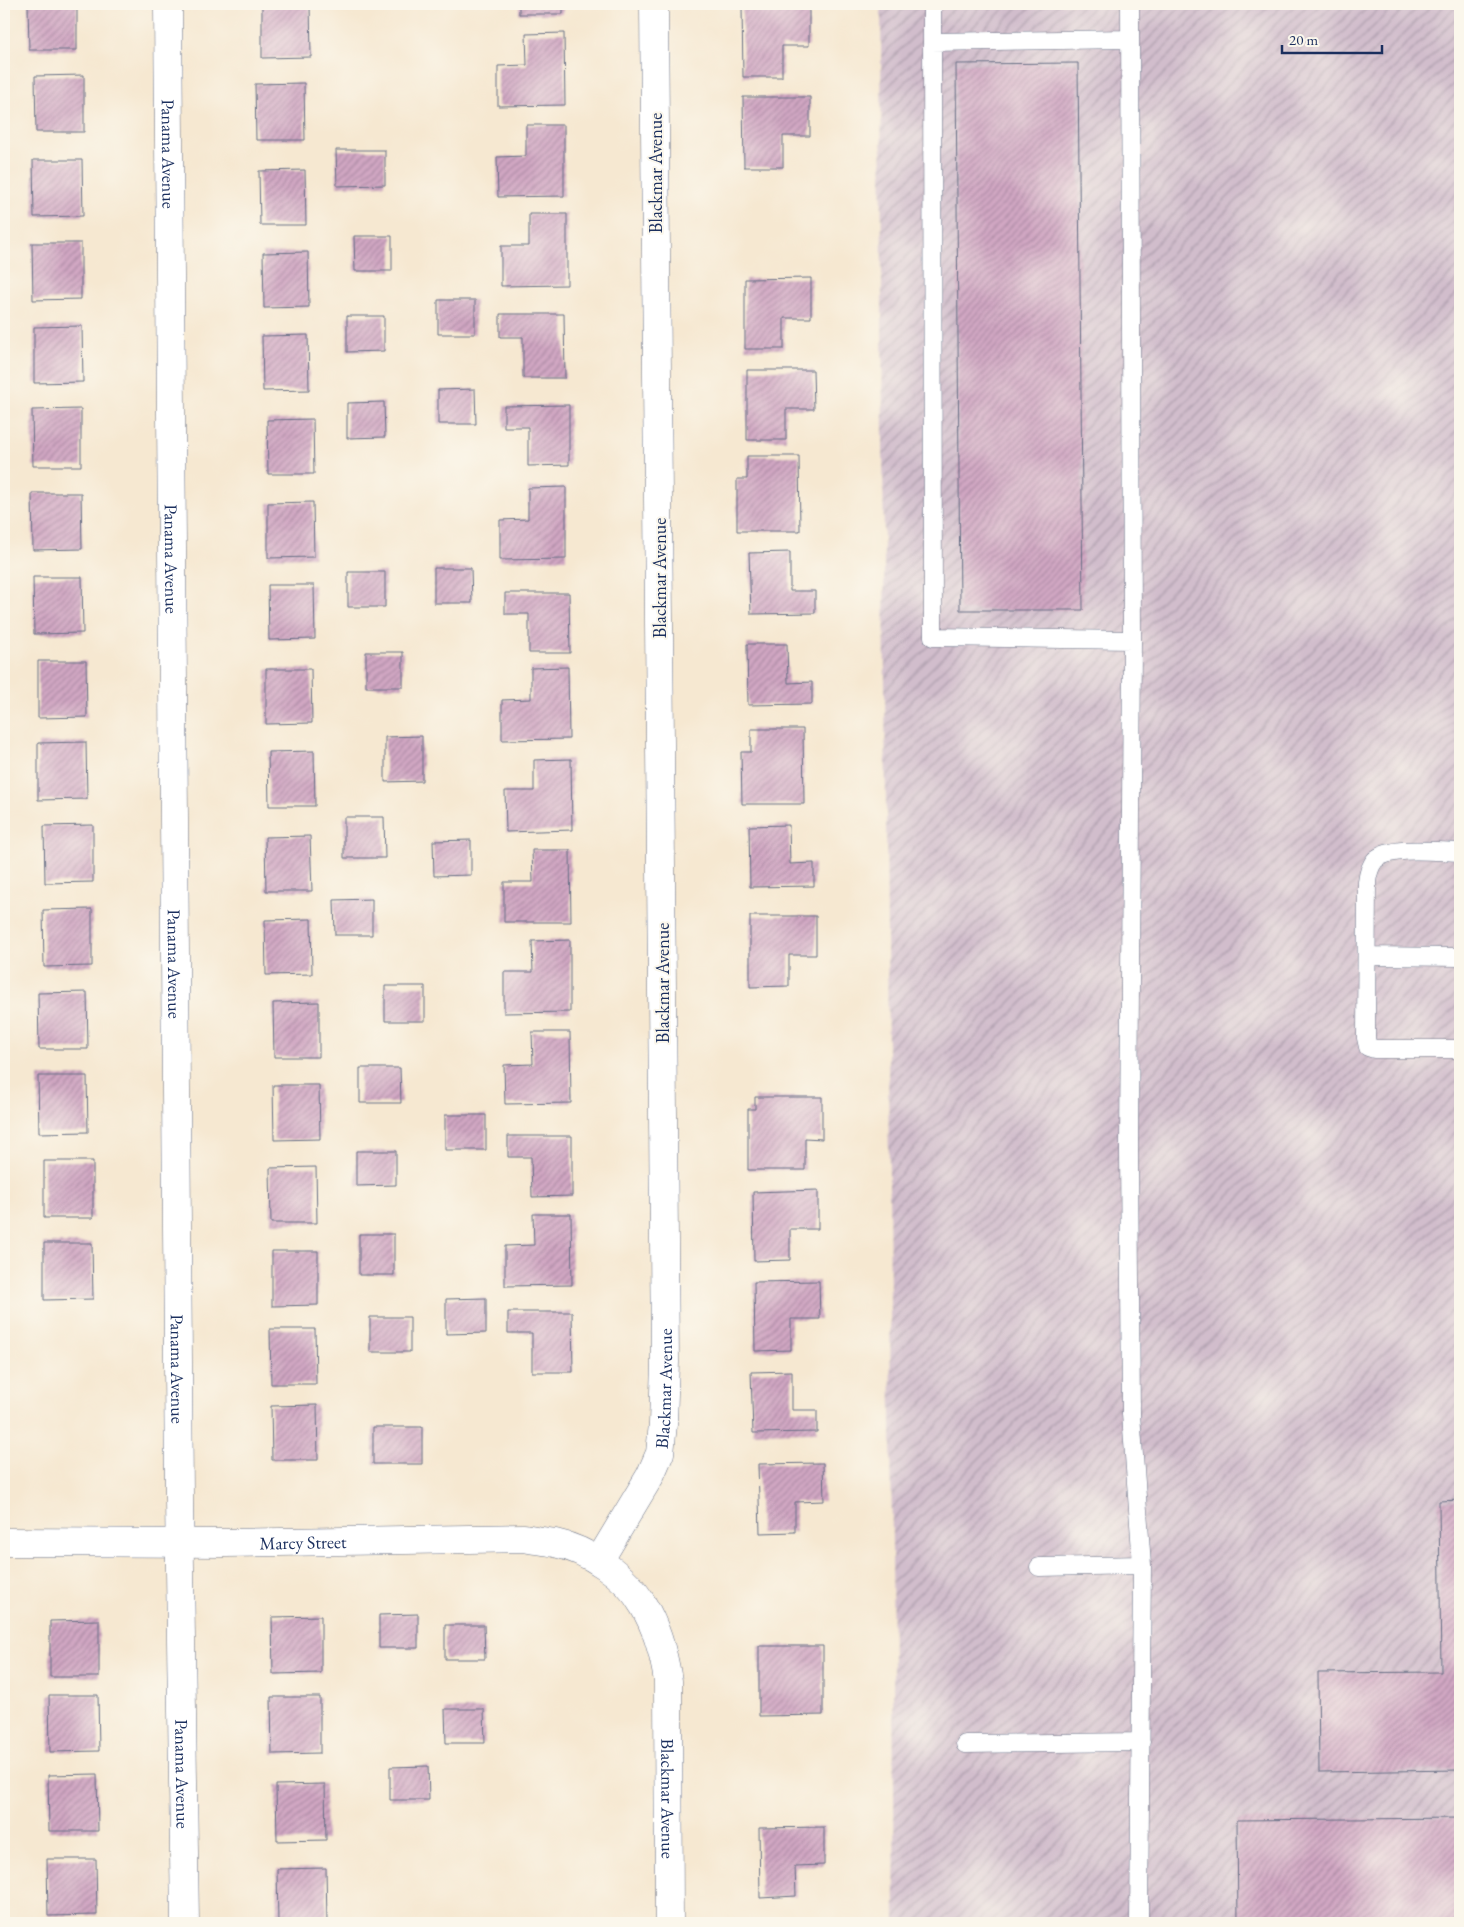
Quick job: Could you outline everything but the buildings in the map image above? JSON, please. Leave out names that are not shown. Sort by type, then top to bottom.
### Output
[{"type":"street","name":"Panama Avenue","points":[[168,4],[180,1542],[185,1923]]},
{"type":"street","name":"Blackmar Avenue","points":[[654,4],[664,1415],[660,1453],[650,1476],[599,1560],[625,1582],[643,1604],[664,1658],[668,1680],[670,1923]]},
{"type":"street","name":"Marcy Street","points":[[4,1542],[524,1538],[556,1543],[599,1560]]},
{"type":"lane","points":[[932,4],[933,637],[1132,640]]},
{"type":"lane","points":[[1130,4],[1132,640],[1129,1151],[1131,1404],[1142,1565],[1140,1923]]},
{"type":"lane","points":[[932,42],[1130,39]]},
{"type":"lane","points":[[1460,852],[1398,851],[1379,857],[1374,862],[1367,882],[1366,1038],[1368,1046],[1374,1049],[1460,1049]]},
{"type":"lane","points":[[1367,956],[1460,957]]},
{"type":"lane","points":[[1039,1567],[1142,1565]]},
{"type":"lane","points":[[965,1744],[1141,1742]]},
{"type":"shaded area","points":[[881,4],[1460,4],[1460,1923],[895,1923]]}]
